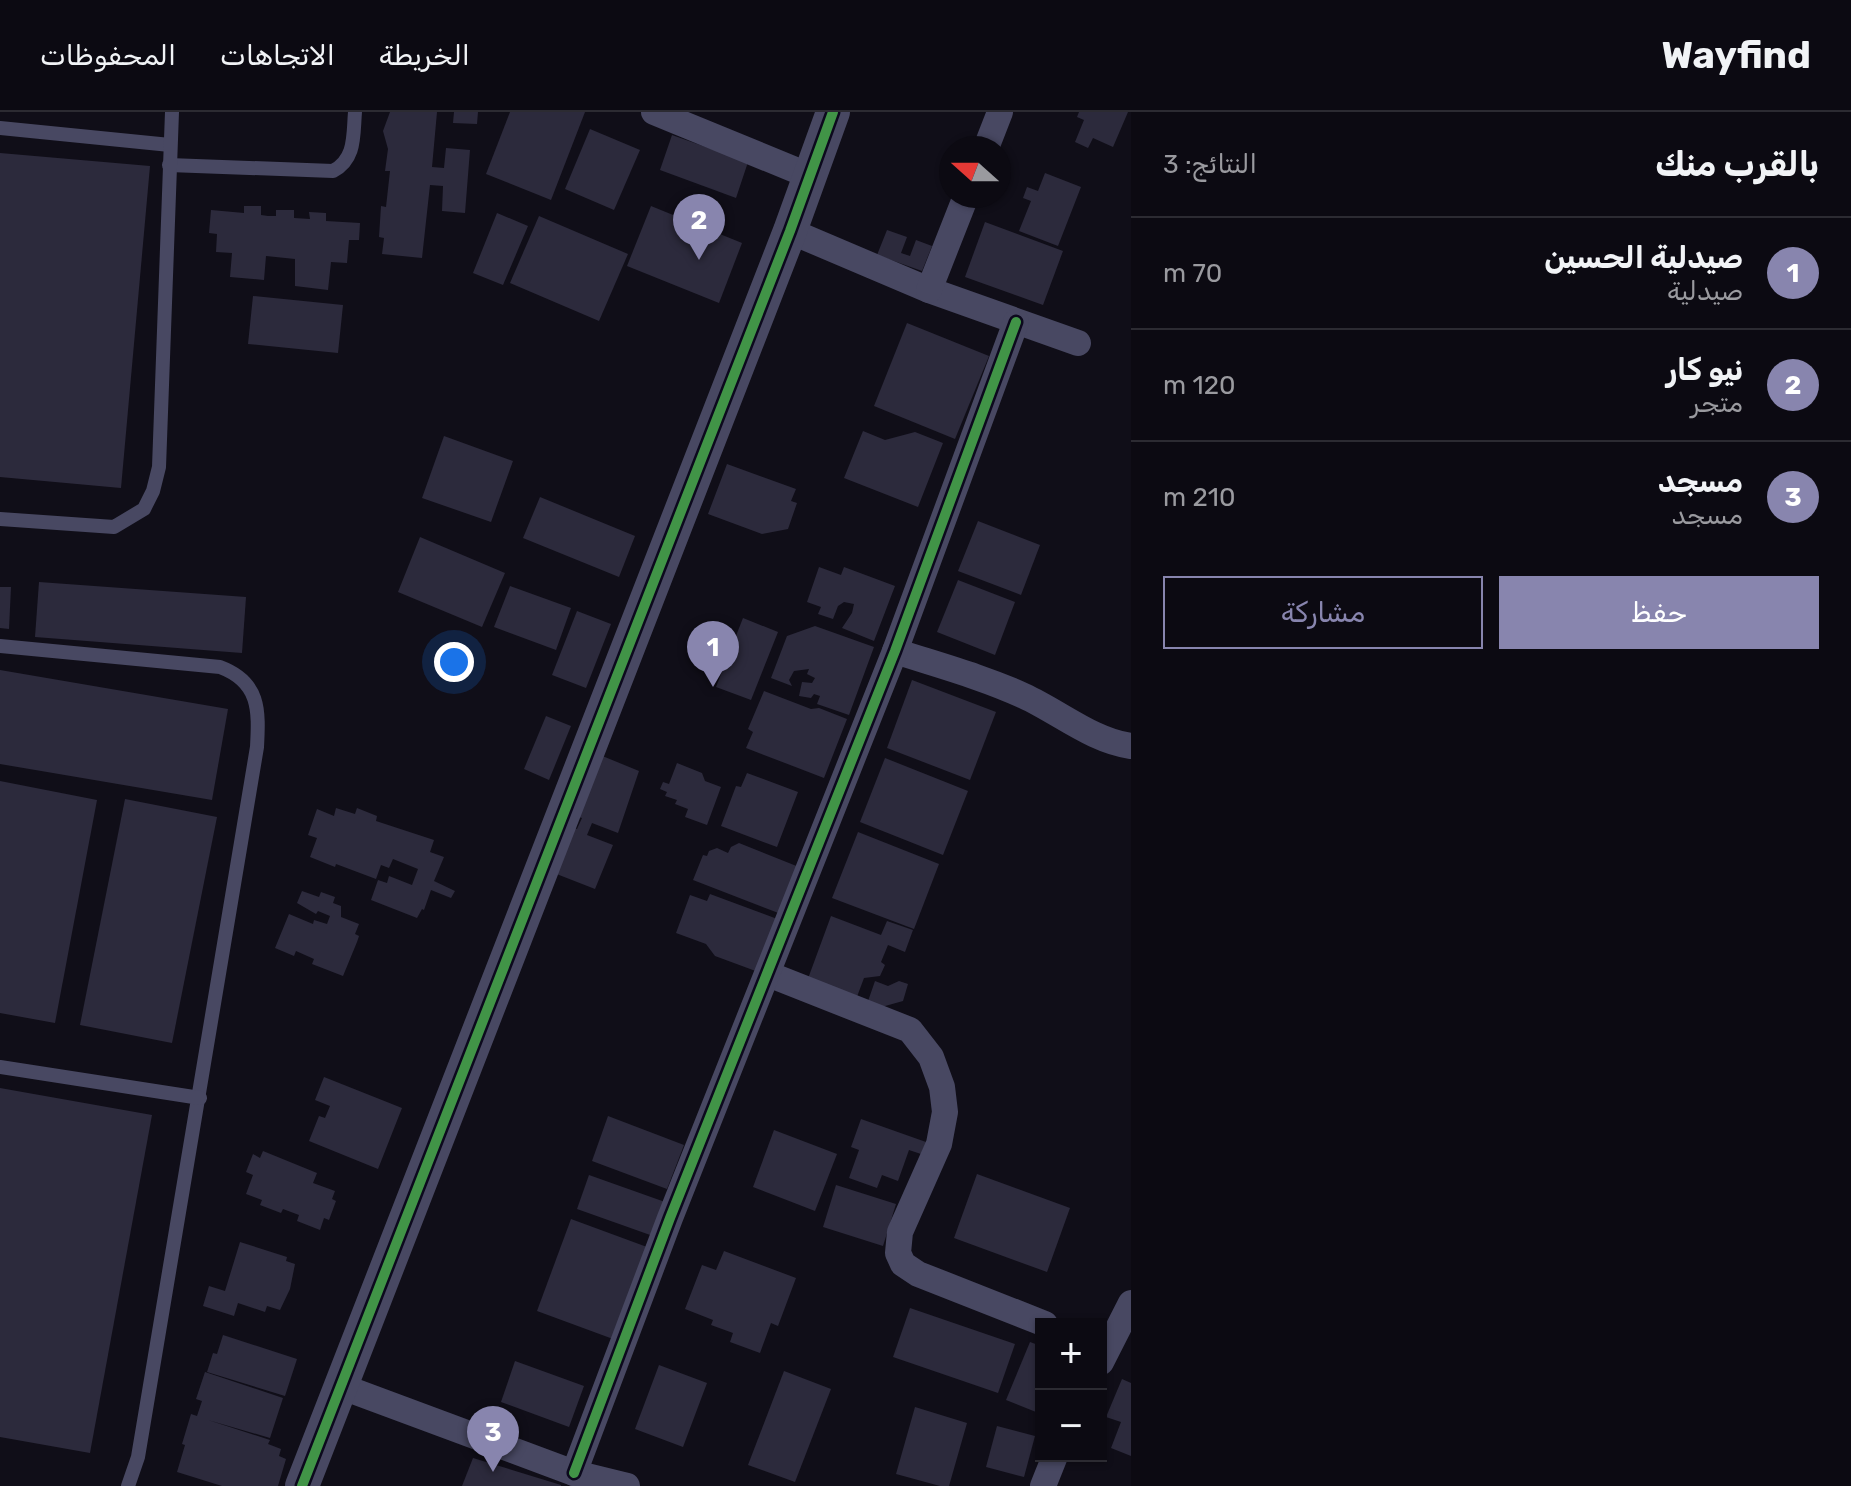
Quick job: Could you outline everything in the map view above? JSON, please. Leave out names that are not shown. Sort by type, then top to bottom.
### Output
[{"type":"street","points":[[654,112],[810,176]]},
{"type":"street","points":[[302,1486],[790,231],[833,112]]},
{"type":"street","points":[[991,136],[1000,112]]},
{"type":"street","points":[[929,290],[961,208]]},
{"type":"street","points":[[790,231],[929,290],[1078,343]]},
{"type":"street","points":[[574,1473],[670,1218],[895,651],[1016,322]]},
{"type":"street","points":[[895,651],[1024,696],[1102,738],[1131,746]]},
{"type":"street","points":[[768,974],[910,1030],[931,1057],[942,1087],[945,1112],[939,1144],[900,1232],[898,1253],[903,1264],[918,1274],[1035,1320]]},
{"type":"street","points":[[1107,1345],[1131,1303]]},
{"type":"street","points":[[340,1386],[574,1473],[627,1486]]},
{"type":"street","points":[[1043,1486],[1053,1462]]},
{"type":"lane","points":[[0,519],[114,527],[144,509],[153,491],[159,467],[172,112]]},
{"type":"lane","points":[[169,165],[333,171],[347,161],[351,153],[355,112]]},
{"type":"lane","points":[[0,128],[170,145]]},
{"type":"lane","points":[[0,646],[220,667],[242,679],[256,702],[259,718],[257,747],[200,1098],[138,1457],[128,1486]]},
{"type":"lane","points":[[0,1067],[200,1098]]},
{"type":"building","points":[[390,112],[437,112],[432,167],[444,168],[446,148],[470,150],[465,213],[442,211],[443,186],[430,185],[422,258],[382,254],[384,238],[379,237],[381,206],[386,207],[390,171],[385,171],[388,149],[383,131]]},
{"type":"building","points":[[454,112],[478,112],[477,124],[453,123]]},
{"type":"building","points":[[510,112],[585,112],[551,200],[486,174]]},
{"type":"building","points":[[1079,112],[1128,112],[1113,147],[1093,138],[1088,148],[1075,142],[1084,120],[1077,117]]},
{"type":"building","points":[[590,129],[640,150],[614,210],[565,189]]},
{"type":"building","points":[[672,135],[748,162],[736,198],[660,170]]},
{"type":"building","points":[[0,153],[150,166],[121,488],[0,477]]},
{"type":"building","points":[[1045,173],[1081,187],[1058,246],[1019,231],[1031,201],[1023,198],[1027,187],[1038,191]]},
{"type":"building","points":[[244,206],[261,206],[261,215],[276,216],[276,210],[294,210],[294,218],[310,219],[309,212],[326,213],[326,221],[360,223],[359,240],[349,240],[347,263],[331,262],[328,290],[295,286],[295,259],[266,256],[264,280],[230,277],[232,253],[216,252],[217,234],[209,233],[211,210],[244,213]]},
{"type":"building","points":[[651,206],[742,243],[719,303],[627,266]]},
{"type":"building","points":[[497,213],[528,226],[503,285],[473,273]]},
{"type":"building","points":[[539,216],[628,254],[599,321],[510,283]]},
{"type":"building","points":[[985,222],[1063,251],[1043,305],[965,277]]},
{"type":"building","points":[[887,230],[907,237],[901,253],[910,256],[916,240],[932,246],[922,271],[877,255]]},
{"type":"building","points":[[253,296],[343,305],[338,353],[248,344]]},
{"type":"building","points":[[907,323],[989,356],[955,439],[874,406]]},
{"type":"building","points":[[863,431],[885,440],[915,432],[943,443],[918,507],[844,478]]},
{"type":"building","points":[[444,436],[513,461],[491,522],[422,498]]},
{"type":"building","points":[[727,464],[796,489],[791,501],[797,503],[788,529],[762,534],[708,514]]},
{"type":"building","points":[[540,497],[635,536],[619,577],[523,538]]},
{"type":"building","points":[[978,521],[1040,545],[1021,595],[958,571]]},
{"type":"building","points":[[420,537],[505,573],[482,627],[398,592]]},
{"type":"building","points":[[819,567],[841,575],[844,567],[895,586],[874,641],[842,628],[854,604],[844,602],[838,606],[833,619],[818,614],[821,607],[807,602]]},
{"type":"building","points":[[958,580],[1015,602],[995,655],[937,632]]},
{"type":"building","points":[[39,582],[246,597],[242,653],[35,637]]},
{"type":"building","points":[[510,586],[571,608],[556,650],[494,627]]},
{"type":"building","points":[[0,587],[11,587],[9,629],[0,628]]},
{"type":"building","points":[[577,611],[611,624],[586,688],[552,675]]},
{"type":"building","points":[[743,618],[778,632],[751,700],[716,687]]},
{"type":"building","points":[[815,626],[874,647],[849,715],[817,704],[820,696],[799,696],[802,682],[812,683],[815,678],[807,674],[809,669],[794,671],[789,680],[792,686],[771,678],[787,636]]},
{"type":"building","points":[[0,670],[228,709],[212,800],[0,764]]},
{"type":"building","points":[[912,680],[996,712],[970,780],[887,748]]},
{"type":"building","points":[[764,691],[847,719],[824,778],[746,748],[753,732],[748,729]]},
{"type":"building","points":[[546,716],[571,726],[549,780],[524,769]]},
{"type":"building","points":[[600,755],[639,771],[618,833],[592,823],[587,835],[613,845],[595,889],[554,873],[572,827],[577,829],[582,818],[579,817]]},
{"type":"building","points":[[885,758],[968,791],[943,855],[860,822]]},
{"type":"building","points":[[677,763],[702,773],[705,781],[721,787],[707,825],[685,817],[688,809],[675,804],[677,800],[665,796],[667,792],[660,789],[663,782],[669,784]]},
{"type":"building","points":[[747,773],[798,792],[777,847],[721,826],[736,786],[741,787]]},
{"type":"building","points":[[0,781],[97,800],[55,1023],[0,1013]]},
{"type":"building","points":[[125,799],[217,817],[172,1043],[80,1025]]},
{"type":"building","points":[[336,808],[355,814],[357,808],[377,816],[376,821],[434,840],[430,852],[444,857],[434,881],[455,891],[451,898],[431,890],[424,910],[417,918],[371,900],[378,880],[387,883],[389,876],[412,885],[418,869],[393,859],[389,868],[381,865],[376,879],[310,857],[317,838],[308,835],[317,809],[334,816]]},
{"type":"building","points":[[858,832],[939,864],[914,929],[832,898]]},
{"type":"building","points":[[739,843],[799,867],[781,914],[693,880],[703,855],[707,856],[709,851],[717,848],[728,853],[731,847]]},
{"type":"building","points":[[302,891],[319,897],[321,892],[335,897],[333,903],[341,906],[341,917],[359,924],[355,934],[359,936],[343,976],[312,964],[314,959],[296,951],[294,956],[275,948],[289,914],[313,924],[314,920],[327,924],[330,916],[318,911],[316,914],[297,903]]},
{"type":"building","points":[[710,894],[780,920],[761,973],[715,956],[706,944],[676,933],[690,895],[707,901]]},
{"type":"building","points":[[831,916],[881,935],[887,921],[913,930],[905,952],[888,945],[881,962],[885,965],[880,976],[864,978],[855,1002],[806,984]]},
{"type":"building","points":[[875,981],[888,986],[899,981],[908,984],[903,1001],[878,1008],[867,1004]]},
{"type":"building","points":[[324,1077],[402,1108],[378,1169],[309,1141],[319,1116],[325,1118],[330,1106],[315,1100]]},
{"type":"building","points":[[0,1088],[152,1115],[90,1453],[0,1437]]},
{"type":"building","points":[[608,1116],[684,1145],[667,1189],[592,1161]]},
{"type":"building","points":[[861,1119],[926,1142],[921,1154],[909,1150],[898,1181],[882,1175],[877,1188],[849,1178],[859,1150],[851,1147]]},
{"type":"building","points":[[774,1130],[837,1154],[815,1211],[753,1187]]},
{"type":"building","points":[[263,1151],[317,1173],[313,1183],[335,1191],[332,1199],[336,1201],[329,1220],[324,1218],[320,1230],[297,1221],[299,1215],[283,1209],[281,1213],[260,1205],[262,1200],[246,1194],[253,1175],[246,1172],[253,1154],[260,1158]]},
{"type":"building","points":[[977,1174],[1070,1208],[1047,1272],[954,1238]]},
{"type":"building","points":[[589,1175],[665,1202],[653,1236],[577,1209]]},
{"type":"building","points":[[836,1185],[896,1204],[883,1246],[823,1227]]},
{"type":"building","points":[[571,1219],[647,1247],[613,1339],[537,1311]]},
{"type":"building","points":[[240,1242],[287,1257],[286,1261],[295,1264],[290,1289],[280,1310],[267,1306],[265,1312],[238,1303],[234,1316],[203,1306],[209,1286],[225,1291]]},
{"type":"building","points":[[724,1251],[796,1278],[778,1326],[771,1323],[760,1353],[730,1342],[733,1333],[711,1325],[713,1320],[685,1309],[702,1265],[716,1270]]},
{"type":"building","points":[[910,1308],[1015,1344],[998,1393],[893,1357]]},
{"type":"building","points":[[223,1335],[297,1359],[285,1396],[207,1372]]},
{"type":"building","points":[[1030,1342],[1035,1344],[1035,1412],[1006,1400]]},
{"type":"building","points":[[515,1361],[584,1386],[569,1427],[501,1402]]},
{"type":"building","points":[[659,1365],[707,1383],[683,1447],[635,1429]]},
{"type":"building","points":[[784,1371],[831,1389],[795,1482],[748,1465]]},
{"type":"building","points":[[205,1372],[283,1398],[270,1438],[208,1420],[270,1440],[268,1444],[281,1449],[279,1456],[286,1459],[278,1486],[222,1486],[177,1472],[191,1414],[197,1416],[202,1401],[196,1399]]},
{"type":"building","points":[[1122,1379],[1131,1383],[1131,1456],[1111,1448],[1121,1422],[1107,1415]]},
{"type":"building","points":[[915,1407],[967,1423],[949,1486],[896,1474]]},
{"type":"building","points":[[997,1426],[1035,1436],[1024,1477],[986,1467]]},
{"type":"building","points":[[473,1458],[561,1485],[561,1486],[462,1486]]},
{"type":"cycle path","points":[[302,1486],[790,231],[833,112]]},
{"type":"cycle path","points":[[574,1473],[670,1218],[895,651],[1016,322]]},
{"type":"place","name":"نيو كار","points":[[699,260]]},
{"type":"place","name":"صيدلية الحسين","points":[[713,687]]},
{"type":"place","name":"مسجد","points":[[493,1472]]}]
